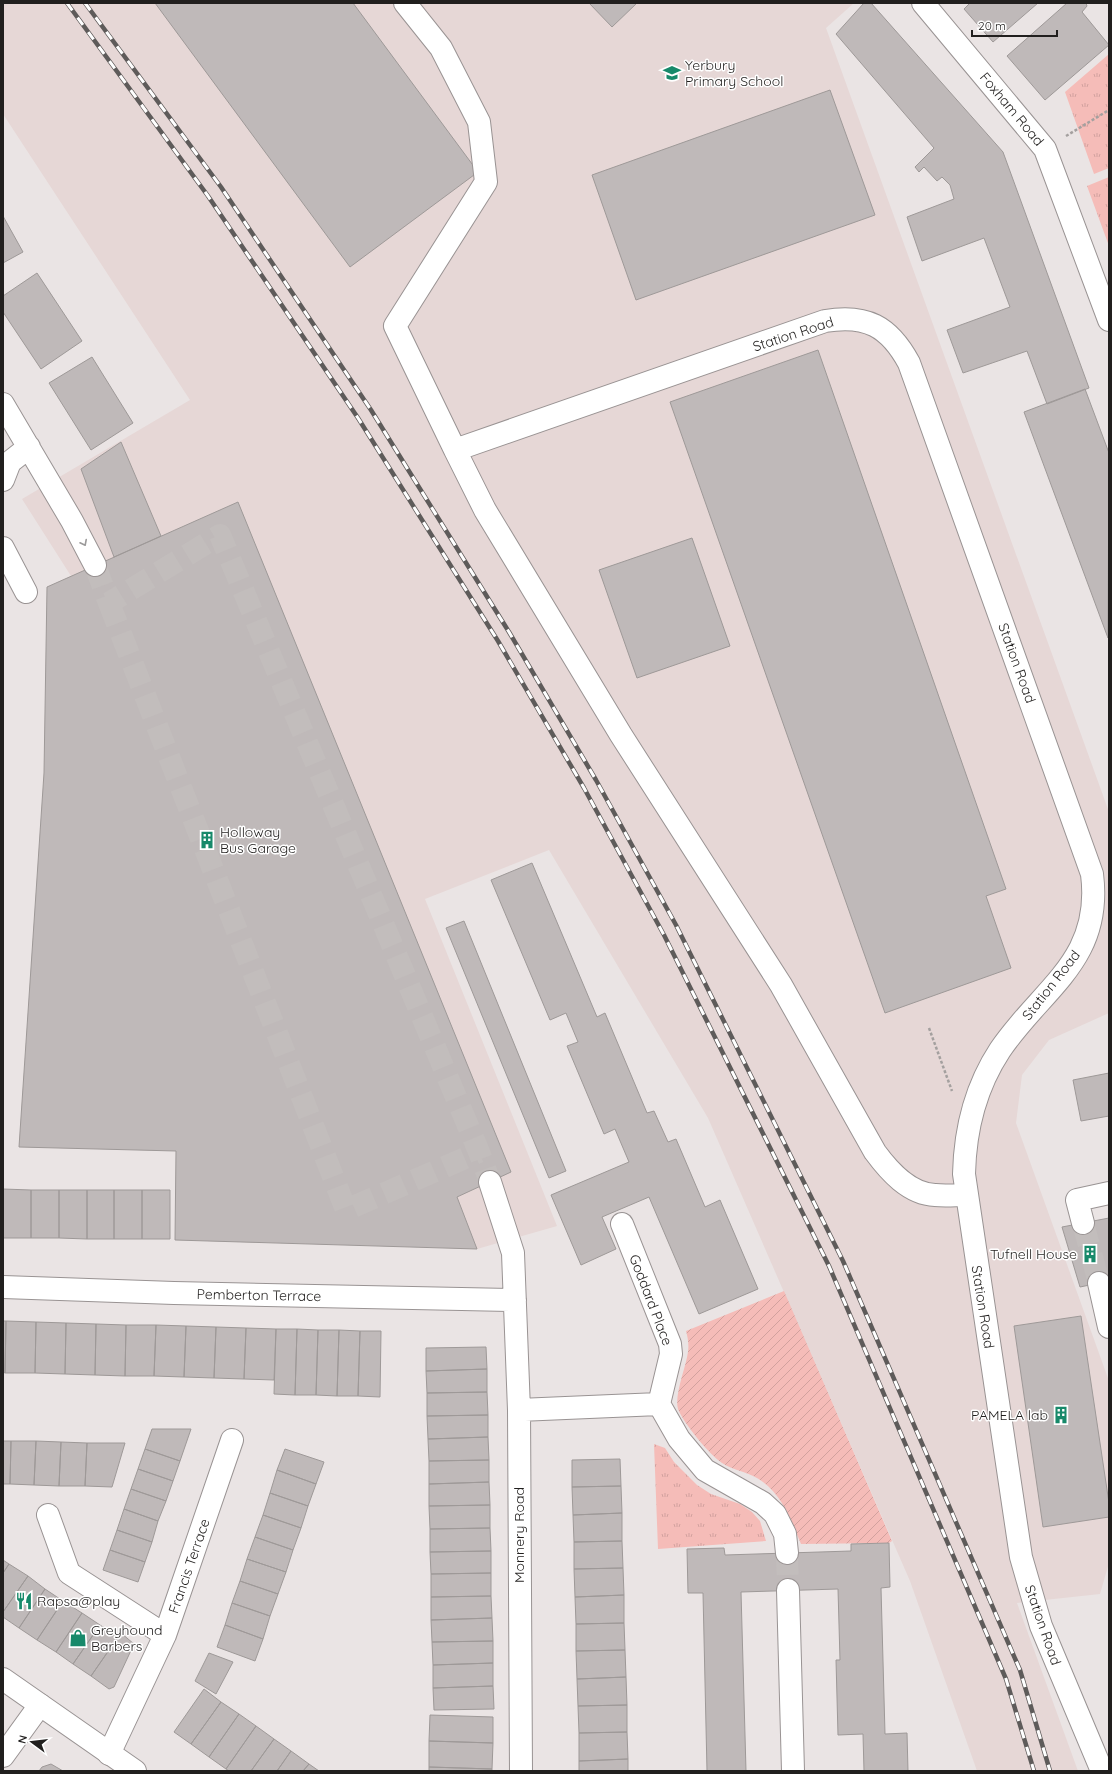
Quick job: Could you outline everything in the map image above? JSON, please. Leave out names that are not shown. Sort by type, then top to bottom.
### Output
[{"type":"street","points":[[405,3],[441,48],[479,122],[486,182],[395,326],[485,510],[621,735],[781,985],[875,1152],[885,1166],[909,1187],[933,1195],[966,1195]]},
{"type":"street","name":"Foxham Road","points":[[924,3],[1046,149],[1109,320]]},
{"type":"street","name":"Station Road","points":[[455,450],[825,321],[847,318],[870,323],[893,339],[902,350],[909,363],[1088,858],[1094,891],[1093,911],[1088,932],[1078,953],[1067,970],[1014,1032],[1000,1051],[979,1092],[966,1133],[964,1174],[1022,1557],[1041,1626],[1100,1771]]},
{"type":"street","points":[[3,404],[72,521],[95,565]]},
{"type":"street","points":[[3,480],[10,462],[28,447]]},
{"type":"street","points":[[3,548],[26,592]]},
{"type":"street","name":"Monnery Road","points":[[490,1182],[513,1253],[519,1410],[521,1771]]},
{"type":"street","points":[[1083,1223],[1077,1200],[1109,1193]]},
{"type":"street","name":"Goddard Place","points":[[622,1224],[670,1344],[671,1354],[659,1404]]},
{"type":"street","points":[[1099,1283],[1109,1327]]},
{"type":"street","name":"Pemberton Terrace","points":[[3,1287],[174,1293],[515,1300]]},
{"type":"street","points":[[519,1410],[659,1404],[679,1439],[705,1470],[763,1503],[775,1514],[785,1534],[787,1553]]},
{"type":"street","name":"Francis Terrace","points":[[109,1754],[165,1635],[232,1440]]},
{"type":"street","points":[[48,1516],[69,1573],[165,1635]]},
{"type":"street","points":[[788,1590],[793,1771]]},
{"type":"street","points":[[3,1679],[135,1771]]},
{"type":"street","points":[[3,1756],[40,1704]]},
{"type":"path","points":[[1046,149],[1109,110]]},
{"type":"path","points":[[929,1028],[953,1095]]},
{"type":"shaded area","points":[[3,3],[854,3],[826,28],[1109,812],[1109,1013],[1049,1040],[1022,1075],[1016,1123],[1109,1381],[1109,1563],[1100,1594],[1017,1603],[1078,1771],[977,1771],[910,1581],[708,1118],[549,850],[425,899],[557,1226],[477,1249],[175,1240],[176,1151],[19,1147],[44,773],[47,587],[71,576],[22,499],[190,400],[3,114]]},
{"type":"green space","points":[[1109,54],[1109,168],[1094,174],[1065,92]]},
{"type":"green space","points":[[1109,177],[1109,246],[1087,186]]},
{"type":"green space","points":[[784,1291],[892,1541],[889,1543],[801,1544],[786,1510],[770,1488],[758,1479],[727,1466],[717,1459],[691,1430],[678,1409],[677,1403],[679,1389],[688,1349],[686,1331]]},
{"type":"green space","points":[[654,1444],[665,1448],[674,1462],[697,1485],[711,1494],[740,1504],[752,1512],[760,1521],[766,1541],[658,1549]]},
{"type":"building","points":[[155,3],[353,3],[478,172],[350,267]]},
{"type":"building","points":[[589,3],[637,3],[612,27]]},
{"type":"building","points":[[864,3],[871,3],[1003,152],[1089,388],[1047,404],[1027,351],[963,373],[947,330],[1010,307],[984,238],[922,261],[907,217],[954,199],[950,185],[942,177],[937,181],[924,167],[919,172],[915,167],[934,148],[836,34]]},
{"type":"building","points":[[970,3],[1038,3],[993,42],[964,9]]},
{"type":"building","points":[[1067,3],[1086,3],[1087,6],[1082,12],[1109,45],[1045,100],[1007,56]]},
{"type":"building","points":[[830,90],[875,215],[636,300],[592,175]]},
{"type":"building","points":[[3,216],[23,252],[3,263]]},
{"type":"building","points":[[37,273],[82,341],[41,369],[3,312],[3,296]]},
{"type":"building","points":[[818,350],[1006,889],[986,896],[1011,968],[885,1013],[670,402]]},
{"type":"building","points":[[92,357],[133,423],[91,450],[49,383]]},
{"type":"building","points":[[1085,389],[1109,453],[1108,638],[1024,412]]},
{"type":"building","points":[[121,442],[161,536],[114,557],[81,469]]},
{"type":"building","name":"Holloway Bus Garage","points":[[238,502],[511,1172],[457,1197],[477,1249],[175,1240],[176,1151],[19,1147],[44,773],[47,587]]},
{"type":"building","points":[[692,538],[730,646],[637,678],[599,570]]},
{"type":"building","points":[[532,863],[597,1017],[605,1013],[647,1113],[654,1111],[668,1142],[676,1139],[705,1207],[720,1200],[758,1289],[699,1314],[649,1197],[602,1217],[616,1249],[581,1265],[551,1195],[629,1162],[615,1129],[604,1134],[567,1046],[578,1042],[566,1013],[550,1020],[491,880]]},
{"type":"building","points":[[464,921],[566,1171],[549,1178],[446,928]]},
{"type":"building","points":[[1109,1073],[1109,1116],[1081,1121],[1073,1080]]},
{"type":"building","points":[[3,1189],[31,1190],[31,1238],[3,1238]]},
{"type":"building","points":[[31,1190],[59,1190],[59,1238],[31,1238]]},
{"type":"building","points":[[59,1190],[87,1190],[87,1239],[59,1238]]},
{"type":"building","points":[[87,1190],[114,1190],[114,1239],[87,1239]]},
{"type":"building","points":[[114,1190],[142,1190],[142,1239],[114,1239]]},
{"type":"building","points":[[142,1190],[170,1190],[170,1239],[142,1239]]},
{"type":"building","name":"Tufnell House","points":[[1109,1218],[1109,1281],[1080,1287],[1062,1227]]},
{"type":"building","name":"PAMELA lab","points":[[1081,1316],[1109,1503],[1109,1517],[1043,1527],[1014,1326]]},
{"type":"building","points":[[3,1321],[6,1321],[5,1373],[3,1372]]},
{"type":"building","points":[[6,1321],[36,1322],[35,1373],[5,1373]]},
{"type":"building","points":[[36,1322],[66,1323],[65,1374],[35,1373]]},
{"type":"building","points":[[66,1323],[96,1324],[95,1375],[65,1374]]},
{"type":"building","points":[[96,1324],[126,1325],[125,1376],[95,1375]]},
{"type":"building","points":[[126,1325],[156,1325],[154,1376],[125,1376]]},
{"type":"building","points":[[156,1325],[186,1326],[184,1377],[154,1376]]},
{"type":"building","points":[[186,1326],[216,1327],[214,1378],[184,1377]]},
{"type":"building","points":[[216,1327],[246,1328],[244,1379],[214,1378]]},
{"type":"building","points":[[246,1328],[276,1329],[274,1380],[244,1379]]},
{"type":"building","points":[[276,1329],[297,1329],[295,1395],[274,1394]]},
{"type":"building","points":[[297,1329],[318,1330],[316,1395],[295,1395]]},
{"type":"building","points":[[318,1330],[339,1330],[337,1396],[316,1395]]},
{"type":"building","points":[[339,1330],[360,1331],[358,1396],[337,1396]]},
{"type":"building","points":[[360,1331],[381,1331],[380,1397],[358,1396]]},
{"type":"building","points":[[486,1347],[487,1369],[426,1371],[426,1348]]},
{"type":"building","points":[[487,1369],[487,1392],[427,1393],[426,1371]]},
{"type":"building","points":[[487,1392],[488,1415],[427,1416],[427,1393]]},
{"type":"building","points":[[488,1415],[488,1437],[428,1439],[427,1416]]},
{"type":"building","points":[[152,1429],[191,1429],[180,1461],[145,1449]]},
{"type":"building","points":[[488,1437],[489,1460],[429,1461],[428,1439]]},
{"type":"building","points":[[3,1441],[11,1441],[10,1484],[3,1484]]},
{"type":"building","points":[[11,1441],[36,1441],[34,1485],[10,1484]]},
{"type":"building","points":[[36,1441],[61,1442],[59,1486],[34,1485]]},
{"type":"building","points":[[61,1442],[87,1443],[85,1486],[59,1486]]},
{"type":"building","points":[[87,1443],[125,1443],[112,1487],[85,1486]]},
{"type":"building","points":[[145,1449],[180,1461],[173,1481],[138,1469]]},
{"type":"building","points":[[285,1449],[324,1462],[316,1484],[277,1470]]},
{"type":"building","points":[[620,1459],[621,1486],[572,1487],[572,1460]]},
{"type":"building","points":[[489,1460],[489,1482],[429,1484],[429,1461]]},
{"type":"building","points":[[138,1469],[173,1481],[166,1501],[131,1489]]},
{"type":"building","points":[[277,1470],[316,1484],[308,1506],[270,1493]]},
{"type":"building","points":[[489,1482],[490,1505],[429,1506],[429,1484]]},
{"type":"building","points":[[621,1486],[622,1513],[573,1515],[572,1487]]},
{"type":"building","points":[[131,1489],[166,1501],[158,1521],[124,1509]]},
{"type":"building","points":[[270,1493],[308,1506],[301,1528],[263,1515]]},
{"type":"building","points":[[490,1505],[490,1528],[430,1529],[429,1506]]},
{"type":"building","points":[[124,1509],[158,1521],[152,1542],[117,1530]]},
{"type":"building","points":[[622,1513],[622,1541],[574,1542],[573,1515]]},
{"type":"building","points":[[263,1515],[301,1528],[293,1550],[255,1537]]},
{"type":"building","points":[[490,1528],[491,1551],[430,1552],[430,1529]]},
{"type":"building","points":[[117,1530],[152,1542],[145,1562],[110,1550]]},
{"type":"building","points":[[255,1537],[293,1550],[286,1572],[247,1559]]},
{"type":"building","points":[[622,1541],[623,1568],[574,1569],[574,1542]]},
{"type":"building","points":[[889,1543],[890,1587],[881,1588],[885,1734],[907,1733],[908,1771],[864,1771],[863,1734],[838,1735],[836,1660],[840,1660],[838,1589],[741,1592],[746,1771],[707,1771],[703,1593],[688,1593],[687,1549],[724,1548],[725,1555],[851,1551],[851,1544]]},
{"type":"building","points":[[110,1550],[145,1562],[138,1582],[103,1570]]},
{"type":"building","points":[[491,1551],[491,1573],[431,1574],[430,1552]]},
{"type":"building","points":[[247,1559],[286,1572],[278,1594],[240,1581]]},
{"type":"building","points":[[3,1560],[9,1564],[3,1573]]},
{"type":"building","points":[[9,1564],[28,1576],[3,1612],[3,1573]]},
{"type":"building","points":[[623,1568],[624,1595],[575,1597],[574,1569]]},
{"type":"building","points":[[491,1573],[491,1596],[431,1597],[431,1574]]},
{"type":"building","name":"Rapsa@play","points":[[28,1576],[45,1589],[19,1628],[3,1617],[3,1612]]},
{"type":"building","points":[[240,1581],[278,1594],[270,1616],[232,1603]]},
{"type":"building","points":[[45,1589],[63,1601],[37,1640],[19,1628]]},
{"type":"building","points":[[624,1595],[624,1623],[576,1624],[575,1597]]},
{"type":"building","points":[[491,1596],[492,1618],[431,1620],[431,1597]]},
{"type":"building","points":[[63,1601],[82,1613],[56,1652],[37,1640]]},
{"type":"building","points":[[232,1603],[270,1616],[263,1639],[225,1625]]},
{"type":"building","points":[[82,1613],[100,1625],[73,1664],[56,1652]]},
{"type":"building","points":[[492,1618],[493,1641],[432,1642],[431,1620]]},
{"type":"building","points":[[624,1623],[625,1650],[576,1651],[576,1624]]},
{"type":"building","points":[[100,1625],[118,1637],[91,1676],[73,1664]]},
{"type":"building","points":[[225,1625],[263,1639],[255,1661],[217,1647]]},
{"type":"building","points":[[121,1633],[134,1644],[114,1687],[109,1689],[91,1676]]},
{"type":"building","points":[[493,1641],[493,1663],[433,1665],[432,1642]]},
{"type":"building","points":[[625,1650],[626,1677],[577,1679],[576,1651]]},
{"type":"building","points":[[209,1653],[233,1662],[216,1694],[195,1681]]},
{"type":"building","points":[[493,1663],[493,1686],[433,1688],[433,1665]]},
{"type":"building","points":[[626,1677],[627,1705],[578,1706],[577,1679]]},
{"type":"building","points":[[493,1686],[494,1709],[434,1710],[433,1688]]},
{"type":"building","points":[[204,1689],[221,1702],[191,1744],[174,1732]]},
{"type":"building","points":[[221,1702],[239,1714],[209,1757],[191,1744]]},
{"type":"building","points":[[627,1705],[627,1732],[579,1733],[578,1706]]},
{"type":"building","points":[[239,1714],[256,1726],[226,1769],[209,1757]]},
{"type":"building","points":[[430,1715],[493,1717],[493,1743],[429,1741]]},
{"type":"building","points":[[256,1726],[274,1739],[251,1771],[229,1771],[226,1769]]},
{"type":"building","points":[[627,1732],[628,1759],[579,1761],[579,1733]]},
{"type":"building","points":[[274,1739],[291,1751],[277,1771],[251,1771]]},
{"type":"building","points":[[429,1741],[493,1743],[492,1769],[429,1767]]},
{"type":"building","points":[[291,1751],[309,1764],[303,1771],[277,1771]]},
{"type":"building","points":[[628,1759],[628,1771],[579,1771],[579,1761]]},
{"type":"building","points":[[51,1764],[63,1771],[39,1771],[42,1767]]},
{"type":"building","points":[[309,1764],[319,1771],[303,1771]]},
{"type":"building","points":[[429,1767],[492,1769],[492,1771],[429,1771]]},
{"type":"tunnel","points":[[95,565],[109,603],[220,535],[479,1152],[490,1182]]},
{"type":"tunnel","points":[[109,603],[346,1210],[479,1152]]},
{"type":"tunnel","points":[[1083,1223],[1099,1283]]},
{"type":"tunnel","points":[[787,1553],[788,1590]]},
{"type":"railway","points":[[67,3],[208,196],[358,418],[498,641],[584,788],[664,935],[829,1266],[1006,1679],[1034,1771]]},
{"type":"railway","points":[[85,3],[221,187],[371,410],[509,632],[596,780],[676,925],[843,1261],[1020,1670],[1050,1771]]},
{"type":"place","name":"Yerbury Primary School","points":[[672,73]]},
{"type":"place","name":"Holloway Bus Garage","points":[[207,840]]},
{"type":"place","name":"Tufnell House","points":[[1090,1254]]},
{"type":"place","name":"PAMELA lab","points":[[1061,1415]]},
{"type":"place","name":"Rapsa@play","points":[[24,1601]]},
{"type":"place","name":"Greyhound Barbers","points":[[78,1638]]}]
